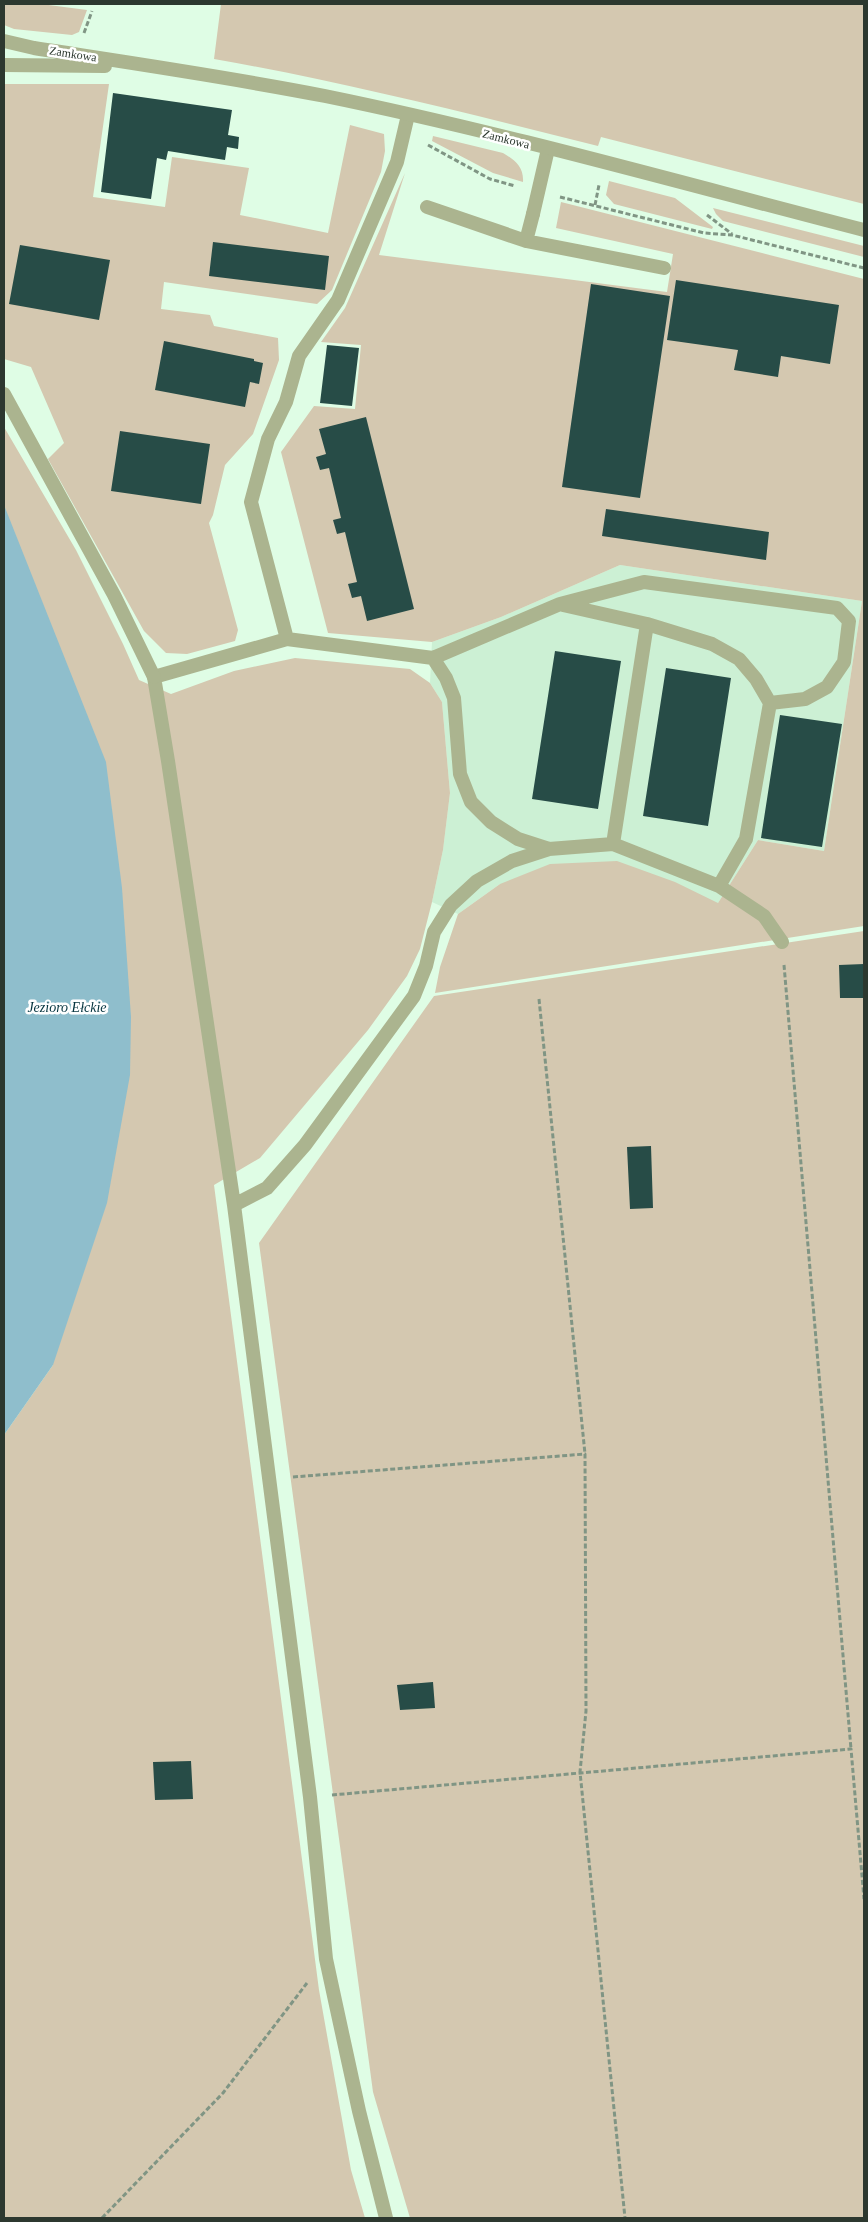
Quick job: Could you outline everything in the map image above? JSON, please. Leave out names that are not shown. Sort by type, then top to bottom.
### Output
[{"type":"street","name":"Zamkowa","points":[[4,41],[34,48],[252,82],[408,115],[864,230]]},
{"type":"street","name":"Zamkowa","points":[[4,65],[34,67],[143,65]]},
{"type":"street","points":[[287,639],[251,502],[268,439],[286,402],[299,356],[338,300],[397,162],[408,115]]},
{"type":"street","points":[[526,242],[548,149]]},
{"type":"street","points":[[427,207],[526,242],[664,268]]},
{"type":"street","points":[[4,394],[114,595],[154,678],[234,1205],[310,1797],[326,1959],[359,2111],[386,2218]]},
{"type":"street","points":[[154,678],[287,639],[433,658],[560,604],[644,582],[837,608],[849,621],[844,662],[827,687],[805,699],[770,703]]},
{"type":"street","points":[[560,604],[647,624],[712,644],[739,659],[756,679],[770,703],[746,839],[719,886]]},
{"type":"street","points":[[613,844],[647,624]]},
{"type":"street","points":[[433,658],[446,678],[454,698],[460,774],[471,802],[491,822],[518,839],[549,849]]},
{"type":"street","points":[[234,1205],[267,1188],[305,1145],[414,996],[426,966],[434,932],[451,904],[477,881],[505,865],[549,849],[613,844],[719,886],[764,916],[782,942]]},
{"type":"path","points":[[405,132],[490,179],[704,233],[732,235],[864,268]]},
{"type":"path","points":[[782,942],[864,1899]]},
{"type":"path","points":[[539,999],[585,1454],[586,1711],[580,1772],[624,2218]]},
{"type":"path","points":[[270,1478],[585,1454]]},
{"type":"path","points":[[310,1797],[851,1749]]},
{"type":"path","points":[[102,2218],[224,2093],[326,1959]]},
{"type":"shaded area","points":[[4,4],[41,4],[87,10],[79,32],[72,35],[14,29],[4,25]]},
{"type":"shaded area","points":[[221,4],[864,4],[864,204],[601,137],[598,146],[359,88],[214,59]]},
{"type":"shaded area","points":[[4,84],[109,84],[93,197],[165,207],[172,157],[249,168],[240,215],[328,233],[350,125],[384,134],[385,151],[381,172],[332,290],[317,304],[164,282],[161,309],[210,315],[214,326],[278,338],[279,360],[253,434],[225,465],[213,515],[209,523],[238,630],[235,641],[187,654],[166,653],[144,631],[48,459],[64,443],[31,367],[4,359]]},
{"type":"shaded area","points":[[433,136],[503,153],[518,164],[522,172],[523,182],[493,173],[432,141]]},
{"type":"shaded area","points":[[405,173],[379,255],[667,292],[673,254],[556,228],[561,202],[864,279],[864,926],[435,993],[440,967],[458,914],[500,884],[550,864],[617,861],[675,882],[718,903],[758,840],[824,851],[862,601],[620,565],[501,617],[432,642],[328,633],[281,452],[314,406],[355,409],[361,345],[321,342],[345,308]]},
{"type":"shaded area","points":[[609,181],[675,198],[713,227],[712,229],[614,204],[606,195]]},
{"type":"shaded area","points":[[713,208],[864,246],[864,257],[723,221]]},
{"type":"shaded area","points":[[4,427],[76,550],[139,680],[171,694],[234,671],[295,658],[410,669],[430,683],[442,702],[450,793],[443,850],[420,949],[407,976],[368,1030],[260,1158],[214,1185],[319,1990],[351,2170],[365,2218],[4,2218],[4,1435],[53,1365],[4,577]]},
{"type":"shaded area","points":[[620,565],[862,601],[824,851],[758,840],[718,903],[500,884],[458,914],[432,902],[443,850],[450,793],[442,702],[430,683],[432,642],[501,617]]},
{"type":"shaded area","points":[[864,931],[864,2218],[410,2218],[373,2092],[259,1243],[434,996]]},
{"type":"water","name":"Jezioro Ełckie","points":[[4,505],[106,762],[122,888],[131,1017],[130,1075],[107,1203],[53,1365],[4,1435]]},
{"type":"building","points":[[113,93],[232,110],[228,135],[239,137],[238,149],[227,147],[225,160],[168,151],[166,160],[157,158],[151,199],[101,192]]},
{"type":"building","points":[[213,242],[329,256],[325,290],[209,276]]},
{"type":"building","points":[[20,245],[110,260],[99,320],[9,304]]},
{"type":"building","points":[[676,280],[839,305],[830,364],[781,356],[778,377],[734,370],[738,350],[667,340]]},
{"type":"building","points":[[591,284],[670,296],[640,498],[562,487]]},
{"type":"building","points":[[164,341],[254,359],[254,361],[263,363],[259,384],[250,382],[245,407],[155,390]]},
{"type":"building","points":[[327,345],[359,348],[352,406],[320,403]]},
{"type":"building","points":[[366,417],[414,609],[367,621],[361,596],[352,598],[348,584],[357,582],[345,532],[337,534],[333,520],[341,518],[329,468],[320,470],[316,457],[326,454],[319,429]]},
{"type":"building","points":[[120,431],[210,444],[201,504],[111,491]]},
{"type":"building","points":[[606,509],[769,532],[766,560],[602,536]]},
{"type":"building","points":[[555,651],[621,661],[598,809],[532,799]]},
{"type":"building","points":[[666,668],[731,678],[708,826],[643,816]]},
{"type":"building","points":[[780,715],[842,724],[822,847],[761,838]]},
{"type":"building","points":[[864,964],[864,998],[840,998],[839,965]]},
{"type":"building","points":[[651,1146],[653,1208],[630,1209],[627,1147]]},
{"type":"building","points":[[433,1682],[435,1708],[400,1710],[397,1685]]},
{"type":"building","points":[[191,1761],[193,1799],[155,1800],[153,1762]]}]
